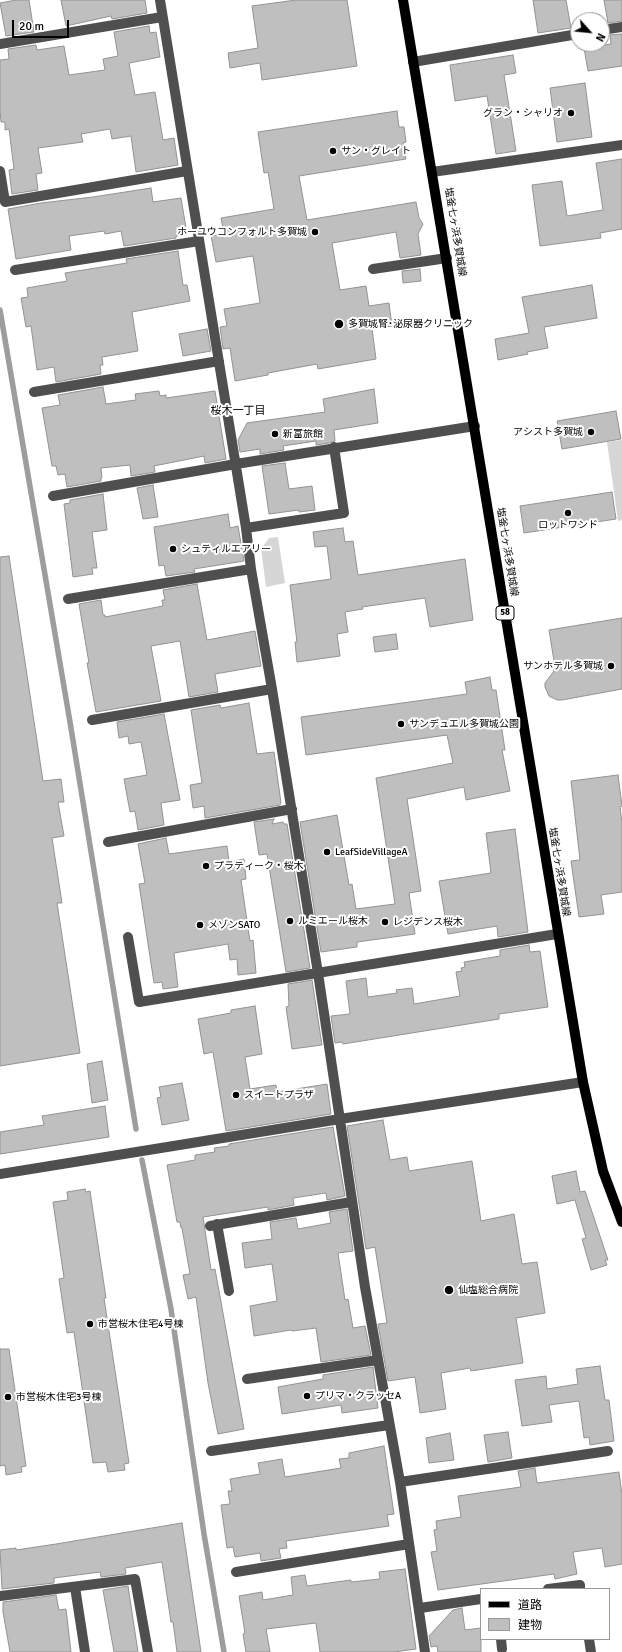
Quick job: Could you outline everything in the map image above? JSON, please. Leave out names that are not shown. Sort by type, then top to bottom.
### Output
[{"type":"main road","name":"塩釜七ヶ浜多賀城線","points":[[403,0],[475,426],[557,934],[583,1082],[603,1170],[622,1222]]},
{"type":"street","points":[[160,0],[236,464],[246,528],[250,569],[292,809],[340,1118],[351,1202],[400,1482],[420,1608],[425,1652]]},
{"type":"street","points":[[0,44],[162,17]]},
{"type":"street","points":[[610,29],[622,27]]},
{"type":"street","points":[[413,62],[570,35]]},
{"type":"street","points":[[432,172],[622,145]]},
{"type":"street","points":[[0,171],[5,202],[187,171]]},
{"type":"street","points":[[15,270],[199,240]]},
{"type":"street","points":[[373,269],[447,258]]},
{"type":"street","points":[[34,392],[219,361]]},
{"type":"street","points":[[53,496],[334,447],[475,426]]},
{"type":"street","points":[[246,528],[344,513],[334,447]]},
{"type":"street","points":[[68,599],[250,569]]},
{"type":"street","points":[[92,720],[272,689]]},
{"type":"street","points":[[108,842],[292,809]]},
{"type":"street","points":[[128,937],[138,1002],[557,934]]},
{"type":"street","points":[[0,1174],[340,1118],[583,1082]]},
{"type":"street","points":[[228,1291],[214,1225],[351,1202]]},
{"type":"street","points":[[247,1379],[378,1360]]},
{"type":"street","points":[[211,1451],[389,1425]]},
{"type":"street","points":[[400,1482],[608,1451]]},
{"type":"street","points":[[236,1572],[409,1544]]},
{"type":"street","points":[[0,1596],[135,1579],[148,1652]]},
{"type":"street","points":[[556,1588],[580,1585],[580,1588]]},
{"type":"street","points":[[75,1587],[85,1652]]},
{"type":"street","points":[[420,1608],[480,1599]]},
{"type":"street","points":[[589,1640],[591,1652]]},
{"type":"shaded area","points":[[622,440],[622,520],[618,521],[607,442]]},
{"type":"shaded area","points":[[278,537],[285,583],[266,587],[261,549],[269,538]]},
{"type":"building","points":[[16,0],[29,0],[34,32],[6,36],[0,3]]},
{"type":"building","points":[[61,0],[145,0],[147,13],[112,19],[111,16],[66,26]]},
{"type":"building","points":[[296,0],[347,0],[357,66],[262,80],[260,63],[230,68],[228,53],[258,48],[252,6]]},
{"type":"building","points":[[533,0],[566,0],[570,28],[538,33]]},
{"type":"building","points":[[604,0],[622,0],[622,21],[610,23],[610,12],[606,12]]},
{"type":"building","points":[[149,26],[150,33],[156,32],[160,57],[129,63],[135,95],[155,92],[163,140],[174,138],[178,165],[136,172],[131,136],[112,139],[110,129],[81,134],[83,142],[38,148],[42,173],[36,174],[38,190],[12,194],[9,170],[14,169],[9,129],[5,130],[5,122],[1,122],[0,111],[0,60],[9,59],[8,49],[36,45],[37,50],[64,46],[69,75],[105,70],[103,59],[118,56],[114,32]]},
{"type":"building","points":[[622,34],[622,66],[588,71],[585,52],[610,52],[610,35]]},
{"type":"building","points":[[513,55],[516,73],[504,75],[516,151],[496,154],[487,96],[455,101],[450,65]]},
{"type":"building","name":"グラン・シャリオ","points":[[585,83],[592,137],[557,142],[550,88]]},
{"type":"building","points":[[397,111],[399,127],[404,127],[406,142],[403,143],[406,159],[299,176],[307,220],[416,202],[419,218],[423,224],[418,234],[421,255],[400,258],[396,232],[332,243],[340,290],[366,286],[369,306],[389,303],[392,326],[372,329],[376,359],[318,369],[317,364],[235,381],[230,348],[223,349],[220,327],[227,326],[224,309],[260,303],[253,256],[216,262],[211,236],[224,234],[221,218],[274,209],[268,172],[264,173],[258,132]]},
{"type":"building","points":[[622,159],[622,229],[600,233],[601,238],[540,246],[532,185],[562,181],[567,216],[603,210],[596,163]]},
{"type":"building","points":[[151,188],[153,202],[181,198],[187,234],[176,236],[176,238],[124,246],[121,231],[105,234],[104,231],[69,236],[71,250],[16,259],[8,209]]},
{"type":"building","points":[[178,251],[183,285],[187,285],[190,301],[132,312],[138,351],[102,357],[103,365],[100,365],[101,374],[56,382],[54,367],[37,370],[31,326],[26,327],[21,298],[28,297],[27,288],[67,281],[65,273],[127,263],[126,259]]},
{"type":"building","points":[[420,269],[421,281],[403,283],[402,271]]},
{"type":"building","points":[[592,285],[597,318],[544,327],[548,348],[498,360],[495,339],[529,333],[522,297]]},
{"type":"building","points":[[207,329],[211,351],[183,356],[179,334]]},
{"type":"building","points":[[103,387],[106,404],[136,400],[135,394],[159,391],[160,396],[166,395],[166,398],[215,391],[226,459],[205,463],[204,456],[154,466],[155,472],[131,476],[130,465],[101,468],[101,481],[67,487],[65,474],[58,475],[56,466],[52,466],[42,408],[60,405],[58,395]]},
{"type":"building","points":[[374,389],[378,423],[334,430],[335,441],[329,443],[316,445],[316,441],[283,446],[284,450],[260,454],[260,449],[240,452],[238,440],[247,423],[325,412],[323,399]]},
{"type":"building","name":"アシスト多賀城","points":[[616,411],[621,439],[562,449],[557,421]]},
{"type":"building","points":[[285,463],[289,489],[312,486],[315,510],[299,512],[299,510],[269,514],[262,466]]},
{"type":"building","points":[[153,485],[158,517],[143,519],[137,488]]},
{"type":"building","name":"ロットワンド","points":[[612,492],[616,519],[524,533],[520,506]]},
{"type":"building","points":[[103,494],[107,530],[92,532],[97,568],[92,568],[93,574],[73,577],[64,504],[70,503],[70,500]]},
{"type":"building","points":[[228,514],[230,528],[238,526],[244,561],[194,569],[195,572],[166,576],[164,565],[159,566],[154,527]]},
{"type":"building","points":[[343,528],[345,542],[353,541],[358,575],[465,559],[473,620],[430,627],[425,598],[362,607],[363,609],[345,612],[348,632],[337,634],[340,656],[297,662],[295,642],[297,642],[290,585],[331,579],[327,546],[315,547],[313,532]]},
{"type":"building","points":[[9,556],[43,781],[61,779],[64,802],[58,802],[64,836],[52,838],[62,903],[57,903],[80,1053],[0,1066],[0,557]]},
{"type":"building","points":[[197,584],[207,640],[255,631],[261,666],[215,674],[218,692],[189,697],[180,641],[151,646],[161,701],[96,712],[87,663],[89,663],[79,604],[101,600],[103,615],[105,615],[105,617],[163,606],[162,600],[165,600],[163,590]]},
{"type":"building","points":[[622,618],[622,689],[562,700],[557,700],[549,696],[545,683],[554,671],[552,662],[554,661],[549,630]]},
{"type":"building","points":[[396,634],[398,649],[375,652],[373,637]]},
{"type":"building","points":[[490,677],[492,690],[496,690],[505,750],[502,750],[510,791],[466,800],[464,787],[407,799],[421,891],[409,893],[415,934],[357,942],[357,947],[321,952],[300,822],[337,815],[349,885],[352,884],[356,909],[395,904],[376,778],[453,763],[447,735],[306,755],[301,717],[467,694],[465,682]]},
{"type":"building","points":[[249,703],[257,754],[274,752],[281,803],[280,805],[205,818],[204,806],[193,808],[190,785],[202,783],[191,710],[220,705],[221,708]]},
{"type":"building","points":[[164,714],[180,800],[161,803],[164,825],[138,830],[135,811],[130,812],[124,779],[147,775],[141,742],[129,744],[128,736],[119,738],[117,722]]},
{"type":"building","points":[[618,775],[622,806],[620,807],[622,823],[622,892],[601,895],[604,914],[579,917],[571,861],[580,860],[571,781]]},
{"type":"building","points":[[274,819],[272,824],[283,822],[284,824],[287,824],[310,968],[286,972],[267,854],[259,855],[254,822]]},
{"type":"building","points":[[515,829],[528,932],[498,937],[497,926],[448,934],[439,881],[491,873],[486,833]]},
{"type":"building","points":[[166,838],[169,854],[227,846],[229,862],[244,859],[246,879],[241,880],[250,941],[253,940],[256,973],[238,975],[237,959],[230,960],[228,944],[174,953],[178,987],[163,989],[162,982],[154,983],[139,884],[145,883],[138,844]]},
{"type":"building","points":[[529,945],[530,952],[540,951],[548,1007],[499,1014],[499,1019],[343,1044],[342,1042],[335,1043],[331,1016],[350,1014],[346,981],[366,978],[368,997],[397,993],[396,990],[412,988],[414,1004],[460,996],[456,972],[462,971],[461,968],[465,967],[464,962],[500,956],[500,950]]},
{"type":"building","points":[[312,980],[322,1045],[292,1049],[286,1007],[289,1006],[288,984]]},
{"type":"building","points":[[255,1006],[262,1054],[245,1057],[250,1089],[276,1085],[277,1092],[327,1084],[331,1114],[226,1131],[213,1052],[204,1054],[198,1019],[231,1013],[231,1010]]},
{"type":"building","points":[[102,1061],[108,1100],[92,1103],[87,1064]]},
{"type":"building","points":[[182,1083],[189,1120],[162,1125],[157,1098],[161,1097],[159,1087]]},
{"type":"building","points":[[105,1106],[109,1137],[0,1154],[0,1132],[44,1125],[42,1116]]},
{"type":"building","points":[[383,1120],[390,1160],[407,1157],[409,1171],[472,1161],[481,1221],[514,1214],[522,1264],[537,1262],[545,1313],[516,1318],[523,1363],[471,1371],[470,1368],[441,1373],[446,1409],[420,1413],[415,1377],[388,1381],[378,1324],[387,1323],[375,1247],[366,1249],[347,1126]]},
{"type":"building","points":[[333,1127],[345,1196],[327,1200],[326,1193],[293,1198],[294,1205],[268,1210],[268,1207],[203,1217],[211,1270],[215,1269],[244,1429],[218,1434],[208,1383],[196,1297],[188,1299],[183,1275],[190,1274],[182,1228],[180,1222],[177,1222],[167,1165],[195,1160],[195,1155],[215,1152],[214,1148],[229,1146],[229,1144]]},
{"type":"building","points":[[576,1171],[580,1192],[585,1191],[608,1260],[605,1260],[607,1265],[591,1270],[582,1239],[586,1238],[575,1200],[557,1204],[552,1176]]},
{"type":"building","name":"市営桜木住宅4号棟","points":[[85,1189],[86,1192],[90,1191],[106,1298],[104,1298],[129,1463],[124,1464],[125,1470],[108,1472],[106,1462],[93,1463],[74,1332],[67,1333],[59,1279],[64,1278],[53,1202],[68,1200],[67,1192]]},
{"type":"building","points":[[347,1209],[353,1251],[338,1253],[345,1300],[348,1299],[353,1328],[365,1326],[371,1355],[321,1362],[316,1328],[291,1330],[254,1336],[250,1306],[277,1301],[272,1264],[245,1268],[242,1243],[272,1239],[270,1222],[296,1218],[298,1229],[331,1223],[329,1212]]},
{"type":"building","name":"市営桜木住宅3号棟","points":[[0,1349],[9,1349],[26,1466],[21,1467],[22,1472],[6,1475],[5,1465],[0,1466]]},
{"type":"building","points":[[600,1366],[605,1400],[609,1400],[614,1441],[590,1445],[589,1437],[584,1438],[579,1401],[549,1405],[552,1422],[522,1426],[515,1380],[546,1376],[547,1389],[578,1384],[576,1369]]},
{"type":"building","points":[[373,1367],[378,1408],[342,1413],[341,1405],[282,1414],[278,1387],[323,1379],[323,1375]]},
{"type":"building","points":[[508,1432],[512,1458],[488,1462],[484,1435]]},
{"type":"building","points":[[450,1433],[454,1460],[429,1463],[426,1438]]},
{"type":"building","points":[[384,1446],[394,1514],[387,1515],[389,1526],[286,1541],[287,1548],[279,1549],[281,1558],[261,1561],[260,1553],[235,1557],[233,1547],[227,1548],[221,1505],[230,1504],[228,1491],[232,1491],[230,1479],[260,1474],[258,1463],[282,1459],[285,1477],[341,1468],[339,1459],[349,1458],[349,1453]]},
{"type":"building","points":[[535,1468],[537,1483],[619,1472],[622,1495],[622,1564],[605,1567],[602,1548],[573,1552],[577,1574],[555,1579],[554,1574],[438,1590],[431,1552],[437,1551],[434,1530],[437,1529],[436,1521],[461,1517],[458,1496],[521,1487],[518,1471]]},
{"type":"building","points":[[182,1523],[201,1652],[177,1652],[162,1562],[125,1568],[126,1574],[101,1577],[100,1572],[54,1578],[54,1583],[2,1589],[0,1550],[16,1548],[16,1550]]},
{"type":"building","points":[[405,1569],[416,1649],[394,1652],[320,1652],[316,1623],[266,1629],[270,1652],[246,1652],[243,1634],[245,1633],[239,1596],[262,1592],[263,1600],[293,1595],[291,1577],[305,1575],[307,1586],[351,1580],[351,1582],[380,1579],[379,1572]]},
{"type":"building","points":[[128,1586],[138,1652],[114,1652],[103,1590]]},
{"type":"building","points":[[56,1595],[59,1610],[66,1609],[71,1652],[10,1652],[3,1612],[3,1602]]},
{"type":"building","points":[[462,1608],[465,1630],[480,1628],[481,1652],[438,1652],[437,1646],[431,1647],[429,1636],[453,1610]]},
{"type":"waterway","points":[[0,310],[70,722],[136,1129]]},
{"type":"waterway","points":[[142,1160],[171,1309],[204,1534],[224,1652]]},
{"type":"place","name":"グラン・シャリオ","points":[[571,113]]},
{"type":"place","name":"サン・グレイト","points":[[333,151]]},
{"type":"place","name":"ホーユウコンフォルト多賀城","points":[[315,232]]},
{"type":"place","name":"多賀城腎･泌尿器クリニック","points":[[339,324]]},
{"type":"place","name":"アシスト多賀城","points":[[591,432]]},
{"type":"place","name":"新富旅館","points":[[275,434]]},
{"type":"place","name":"ロットワンド","points":[[568,513]]},
{"type":"place","name":"シュティルエアリー","points":[[173,549]]},
{"type":"place","name":"サンホテル多賀城","points":[[611,666]]},
{"type":"place","name":"サンデュエル多賀城公園","points":[[401,724]]},
{"type":"place","name":"LeafSideVillageA","points":[[327,852]]},
{"type":"place","name":"プラティーク・桜木","points":[[206,866]]},
{"type":"place","name":"ルミエール桜木","points":[[290,921]]},
{"type":"place","name":"レジデンス桜木","points":[[385,922]]},
{"type":"place","name":"メゾンSATO","points":[[200,925]]},
{"type":"place","name":"スイートプラザ","points":[[236,1095]]},
{"type":"place","name":"仙塩総合病院","points":[[449,1290]]},
{"type":"place","name":"市営桜木住宅4号棟","points":[[90,1324]]},
{"type":"place","name":"プリマ・クラッセA","points":[[307,1396]]},
{"type":"place","name":"市営桜木住宅3号棟","points":[[8,1397]]},
{"type":"district","name":"桜木一丁目","points":[[238,411]]}]
